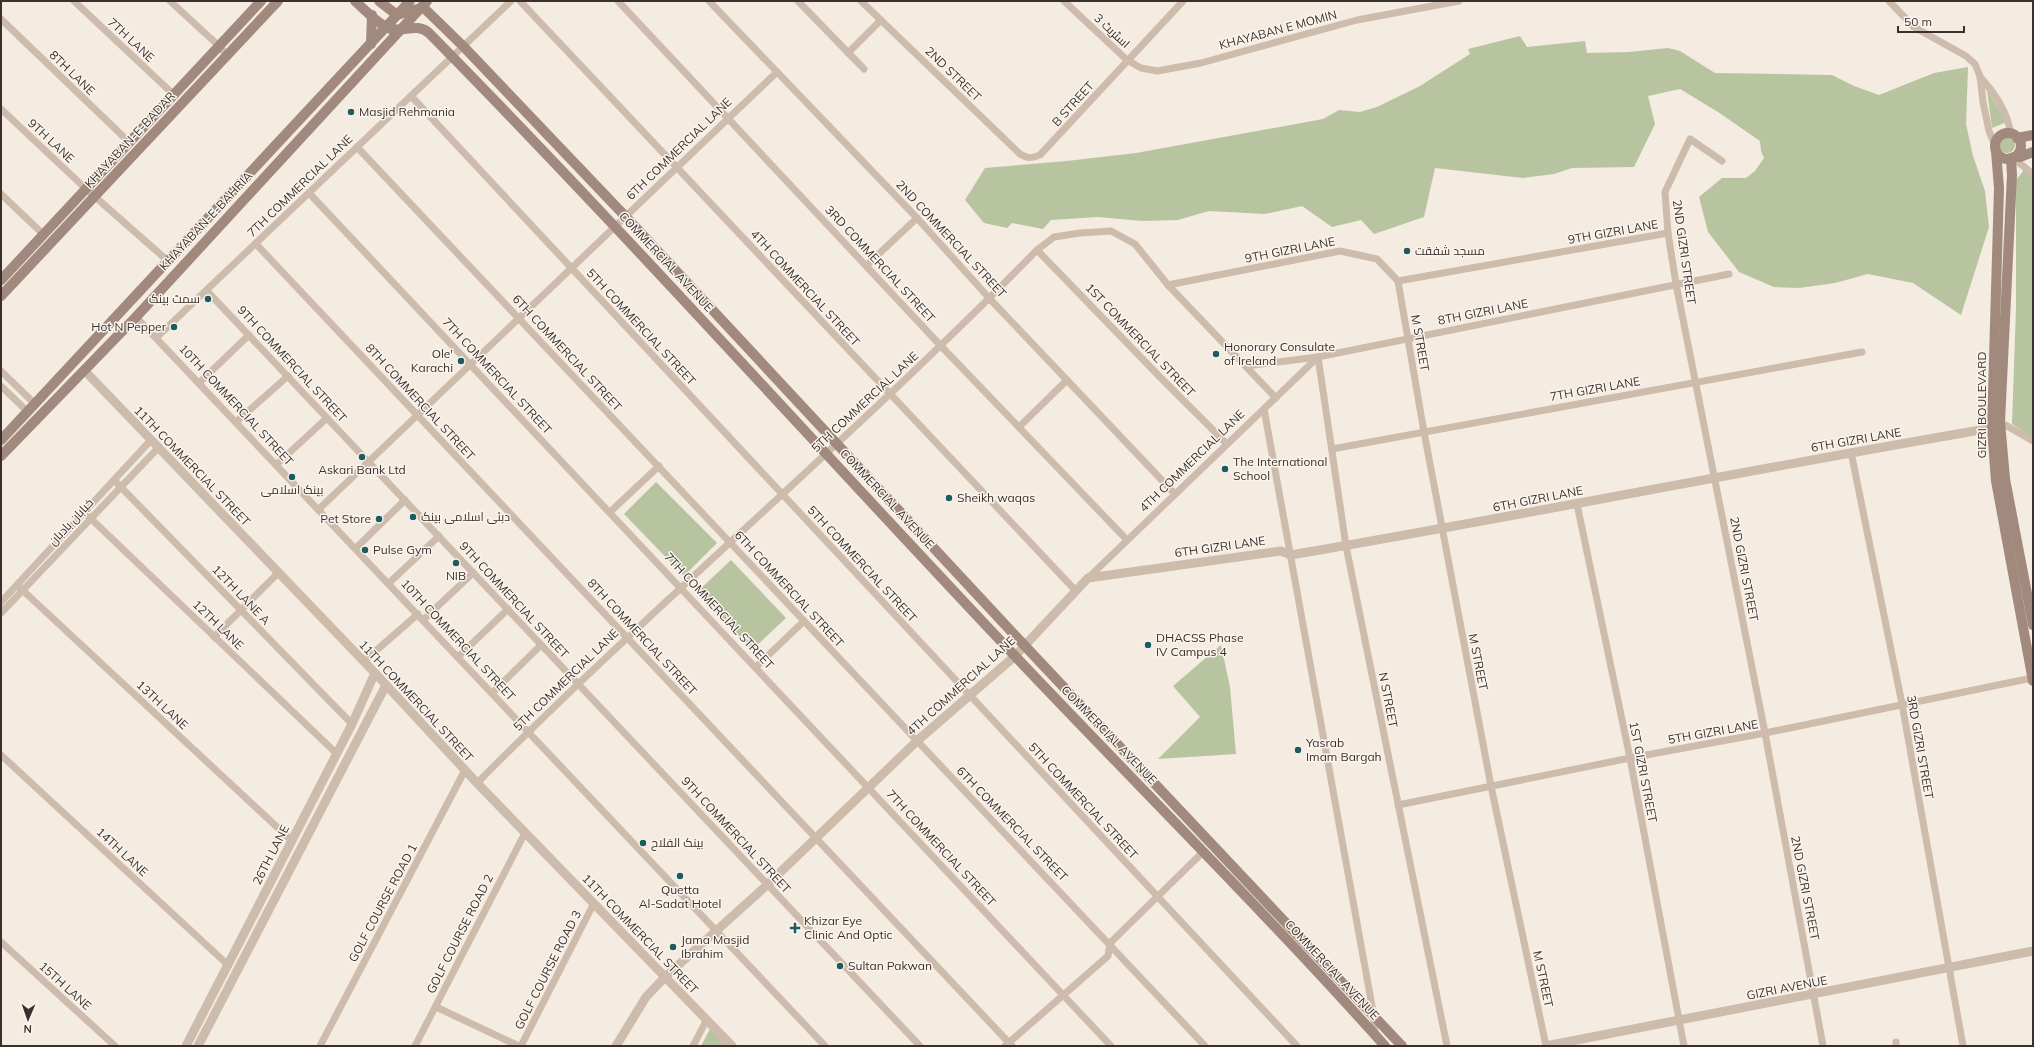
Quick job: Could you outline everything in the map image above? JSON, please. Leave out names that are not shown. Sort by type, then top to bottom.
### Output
[{"type":"main road","name":"KHAYABAN-E-BADAR","points":[[1,280],[261,1]]},
{"type":"main road","name":"KHAYABAN-E-BADAR","points":[[1,296],[278,1]]},
{"type":"main road","points":[[355,1],[387,28]]},
{"type":"main road","points":[[380,1],[396,15],[424,4]]},
{"type":"main road","name":"KHAYABAN-E-BAHRIA","points":[[1,440],[387,28],[396,15],[410,1]]},
{"type":"main road","name":"KHAYABAN-E-BAHRIA","points":[[1,456],[136,317],[424,4]]},
{"type":"main road","name":"COMMERCIAL AVENUE","points":[[424,4],[426,10],[463,46],[625,216],[1024,645],[1402,1046]]},
{"type":"main road","points":[[371,44],[372,15]]},
{"type":"main road","name":"COMMERCIAL AVENUE","points":[[387,28],[414,27],[425,29],[452,56],[615,226],[1015,656],[1204,851],[1385,1046]]},
{"type":"main road","points":[[2033,135],[2001,135],[1996,141],[1995,148],[2002,157],[2020,157],[2033,152]]},
{"type":"main road","points":[[2013,157],[2020,148],[2014,136]]},
{"type":"main road","name":"GIZRI BOULEVARD","points":[[1995,148],[1999,188],[1996,481],[2033,679]]},
{"type":"main road","name":"GIZRI BOULEVARD","points":[[2013,157],[1996,425],[2033,625]]},
{"type":"main road","points":[[56,382],[63,391]]},
{"type":"street","name":"7TH LANE","points":[[74,1],[173,94]]},
{"type":"street","points":[[170,1],[219,46],[227,56]]},
{"type":"street","name":"7TH COMMERCIAL LANE","points":[[157,337],[452,56],[512,1]]},
{"type":"street","name":"4TH COMMERCIAL STREET","points":[[520,1],[1075,590]]},
{"type":"street","name":"3RD COMMERCIAL STREET","points":[[618,1],[867,265],[941,346],[1127,540]]},
{"type":"street","name":"2ND COMMERCIAL STREET","points":[[709,1],[917,218],[990,299],[1175,494]]},
{"type":"street","points":[[798,1],[864,69]]},
{"type":"street","name":"2ND STREET","points":[[861,1],[1020,154],[1032,158]]},
{"type":"street","name":"اسٹریٹ 3","points":[[1064,1],[1127,60]]},
{"type":"street","name":"B STREET","points":[[1032,158],[1040,155],[1183,1]]},
{"type":"street","name":"KHAYABAN E MOMIN","points":[[1127,60],[1141,68],[1157,71],[1201,62],[1357,20],[1459,1]]},
{"type":"street","points":[[1889,1],[1914,27],[1966,56],[1975,64],[1980,76],[1983,102],[1989,131],[1995,148]]},
{"type":"street","name":"8TH LANE","points":[[1,19],[129,142]]},
{"type":"street","points":[[848,53],[881,20]]},
{"type":"street","name":"6TH COMMERCIAL LANE","points":[[319,509],[777,72]]},
{"type":"street","points":[[1980,76],[1994,92],[2009,121],[2014,136]]},
{"type":"street","name":"5TH COMMERCIAL STREET","points":[[411,96],[1297,1046]]},
{"type":"street","name":"9TH LANE","points":[[1,109],[86,188],[168,261]]},
{"type":"street","name":"2ND GIZRI STREET","points":[[1722,161],[1690,139],[1665,192],[1668,233],[1676,284],[1765,733],[1823,1046]]},
{"type":"street","name":"6TH COMMERCIAL STREET","points":[[357,147],[917,741],[1110,943],[1205,1046]]},
{"type":"street","points":[[2013,157],[2033,174]]},
{"type":"street","name":"7TH COMMERCIAL STREET","points":[[309,193],[1111,1046]]},
{"type":"street","points":[[1,194],[43,234]]},
{"type":"street","points":[[867,265],[917,218]]},
{"type":"street","name":"5TH COMMERCIAL LANE","points":[[477,783],[528,731],[626,637],[682,588],[730,542],[827,454],[889,393],[990,299],[1037,250],[1054,237],[1080,232],[1111,231],[1135,244],[1168,285],[1276,398]]},
{"type":"street","name":"9TH GIZRI LANE","points":[[1168,285],[1340,251],[1377,259],[1398,281],[1668,233]]},
{"type":"street","name":"8TH COMMERCIAL STREET","points":[[256,244],[1009,1045]]},
{"type":"street","name":"1ST COMMERCIAL STREET","points":[[1037,250],[1227,444]]},
{"type":"street","name":"8TH GIZRI LANE","points":[[1246,366],[1318,357],[1729,274]]},
{"type":"street","name":"M STREET","points":[[1398,281],[1442,530],[1491,786],[1546,1046]]},
{"type":"street","name":"9TH COMMERCIAL STREET","points":[[207,291],[920,1046]]},
{"type":"street","name":"10TH COMMERCIAL STREET","points":[[136,317],[200,382],[236,422],[825,1046]]},
{"type":"street","points":[[200,382],[249,334]]},
{"type":"street","name":"7TH GIZRI LANE","points":[[1332,449],[1862,352]]},
{"type":"street","name":"4TH COMMERCIAL LANE","points":[[616,1046],[646,997],[665,977],[768,885],[815,837],[917,741],[1015,656],[1075,590],[1318,357]]},
{"type":"street","name":"N STREET","points":[[1318,357],[1346,546],[1447,1046]]},
{"type":"street","name":"11TH COMMERCIAL STREET","points":[[84,370],[375,673],[477,783],[732,1046]]},
{"type":"street","points":[[1,372],[32,408]]},
{"type":"street","points":[[236,422],[288,376]]},
{"type":"street","points":[[1019,427],[1067,380]]},
{"type":"street","points":[[1,386],[32,408]]},
{"type":"street","points":[[1264,409],[1374,1017],[1375,1036]]},
{"type":"street","points":[[277,464],[327,418]]},
{"type":"street","points":[[1996,425],[2033,441]]},
{"type":"street","name":"6TH GIZRI LANE","points":[[1088,578],[1281,551],[1291,556],[1442,530],[1996,425]]},
{"type":"street","name":"خیابان بادبان","points":[[1,613],[20,587],[84,512],[151,440]]},
{"type":"street","name":"خیابان بادبان","points":[[1,602],[20,587],[158,448]]},
{"type":"street","name":"3RD GIZRI STREET","points":[[1851,452],[1902,704],[1963,1046]]},
{"type":"street","points":[[610,512],[659,466]]},
{"type":"street","name":"12TH LANE A","points":[[114,480],[352,724]]},
{"type":"street","points":[[356,548],[405,500]]},
{"type":"street","name":"1ST GIZRI STREET","points":[[1577,504],[1630,758],[1684,1046]]},
{"type":"street","name":"12TH LANE","points":[[84,512],[336,754]]},
{"type":"street","points":[[389,583],[439,536]]},
{"type":"street","points":[[214,637],[278,573]]},
{"type":"street","points":[[423,620],[474,573]]},
{"type":"street","name":"13TH LANE","points":[[20,587],[292,841]]},
{"type":"street","points":[[458,657],[508,609]]},
{"type":"street","points":[[363,662],[418,614]]},
{"type":"street","points":[[756,667],[804,621]]},
{"type":"street","points":[[492,693],[541,645]]},
{"type":"street","name":"26TH LANE","points":[[186,1046],[352,724],[375,673]]},
{"type":"street","name":"5TH GIZRI LANE","points":[[1398,805],[2033,679]]},
{"type":"street","points":[[198,1046],[386,685]]},
{"type":"street","name":"14TH LANE","points":[[1,755],[228,965]]},
{"type":"street","name":"GOLF COURSE ROAD 1","points":[[320,1046],[465,770]]},
{"type":"street","name":"GOLF COURSE ROAD 2","points":[[415,1046],[525,833]]},
{"type":"street","points":[[1009,1045],[1062,995],[1108,956],[1110,943],[1204,851]]},
{"type":"street","name":"GOLF COURSE ROAD 3","points":[[520,1046],[594,903]]},
{"type":"street","name":"15TH LANE","points":[[1,942],[115,1046]]},
{"type":"street","name":"GIZRI AVENUE","points":[[1546,1046],[1814,995],[2033,951]]},
{"type":"street","points":[[436,1006],[520,1046]]},
{"type":"street","points":[[693,1046],[707,1019]]},
{"type":"green space","points":[[1520,36],[1527,47],[1585,41],[1587,53],[1629,52],[1668,48],[1680,51],[1715,73],[1832,75],[1854,86],[1879,95],[1934,73],[1968,67],[1966,124],[1973,156],[1985,191],[1989,227],[1961,315],[1913,283],[1868,274],[1835,283],[1799,288],[1774,287],[1739,272],[1708,232],[1699,197],[1722,178],[1746,178],[1755,171],[1764,158],[1761,151],[1760,141],[1718,112],[1680,89],[1648,96],[1655,124],[1634,167],[1572,168],[1554,174],[1523,178],[1435,168],[1424,217],[1374,234],[1361,220],[1332,227],[1302,206],[1265,214],[1209,211],[1178,220],[1142,221],[1098,217],[1051,220],[1043,229],[1012,223],[1007,228],[984,223],[965,200],[985,168],[1136,153],[1323,119],[1339,110],[1360,112],[1377,107],[1420,86],[1470,54],[1468,49]]},
{"type":"green space","points":[[1987,90],[2007,122],[1992,128]]},
{"type":"green space","points":[[2007,137],[2014,142],[2015,145],[2010,152],[2007,153],[2000,148],[1999,145],[2004,138]]},
{"type":"green space","points":[[2024,170],[2033,177],[2033,438],[2012,424],[2016,308],[2016,180]]},
{"type":"green space","points":[[656,482],[717,543],[684,576],[624,514]]},
{"type":"green space","points":[[731,560],[786,618],[752,650],[697,592]]},
{"type":"green space","points":[[1221,645],[1230,687],[1236,754],[1158,759],[1200,717],[1173,686]]},
{"type":"green space","points":[[710,1029],[726,1046],[701,1046]]},
{"type":"place","name":"Masjid Rehmania","points":[[351,112]]},
{"type":"place","name":"مسجد شفقت","points":[[1407,251]]},
{"type":"place","name":"سمٹ بینک","points":[[208,299]]},
{"type":"place","name":"Hot N Pepper","points":[[174,327]]},
{"type":"place","name":"Honorary Consulate of Ireland","points":[[1216,354]]},
{"type":"place","name":"Ole' Karachi","points":[[461,361]]},
{"type":"place","name":"Askari Bank Ltd","points":[[362,457]]},
{"type":"place","name":"The International School","points":[[1225,469]]},
{"type":"place","name":"بینک اسلامی","points":[[292,477]]},
{"type":"place","name":"Sheikh waqas","points":[[949,498]]},
{"type":"place","name":"دبئی اسلامی بینک","points":[[413,517]]},
{"type":"place","name":"Pet Store","points":[[379,519]]},
{"type":"place","name":"Pulse Gym","points":[[365,550]]},
{"type":"place","name":"NIB","points":[[456,563]]},
{"type":"place","name":"DHACSS Phase IV Campus 4","points":[[1148,645]]},
{"type":"place","name":"Yasrab Imam Bargah","points":[[1298,750]]},
{"type":"place","name":"بینک الفلاح","points":[[643,843]]},
{"type":"place","name":"Quetta Al-Sadat Hotel","points":[[680,876]]},
{"type":"place","name":"Khizar Eye Clinic And Optic","points":[[795,928]]},
{"type":"place","name":"Jama Masjid Ibrahim","points":[[673,947]]},
{"type":"place","name":"Sultan Pakwan","points":[[840,966]]}]
